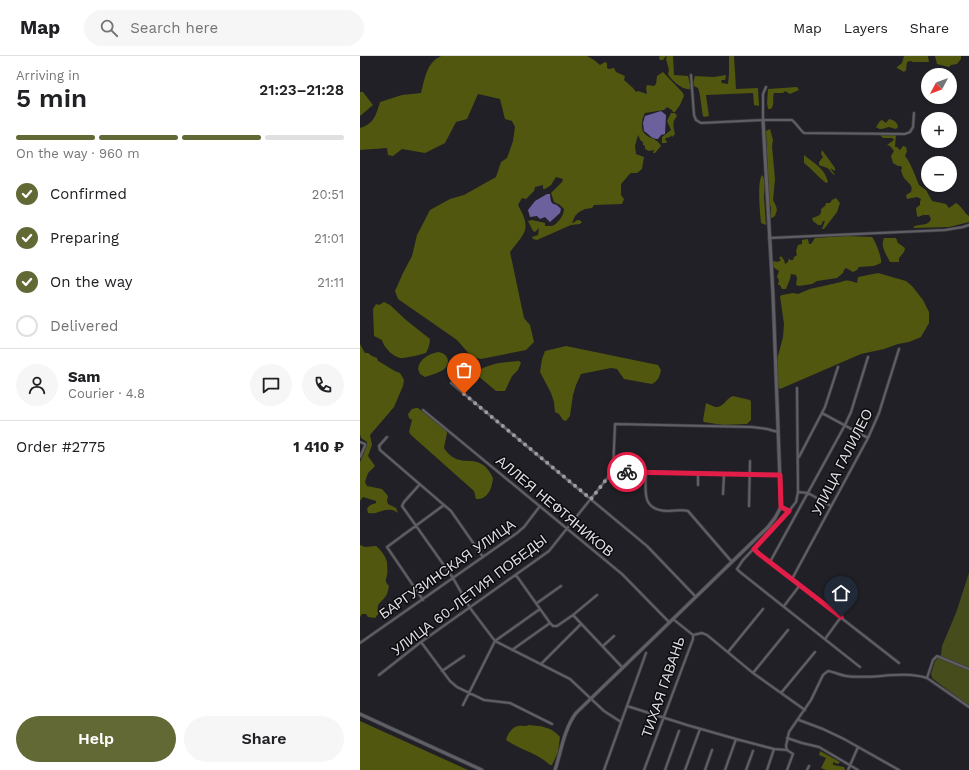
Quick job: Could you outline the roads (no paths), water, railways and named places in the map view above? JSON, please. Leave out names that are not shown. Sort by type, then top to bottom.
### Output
[{"type":"street","points":[[691,75],[694,115],[696,120],[701,123],[792,120],[804,133],[905,134],[910,132],[913,127],[914,113]]},
{"type":"street","points":[[555,770],[570,722],[576,713],[768,527],[781,507],[763,120],[763,94],[766,87]]},
{"type":"street","points":[[769,238],[938,230],[969,225]]},
{"type":"street","name":"УЛИЦА ГАЛИЛЕО","points":[[792,579],[868,438],[879,413],[899,349]]},
{"type":"street","points":[[770,562],[845,425],[851,412],[868,357]]},
{"type":"street","points":[[798,458],[822,413],[838,367]]},
{"type":"street","points":[[451,383],[647,546],[696,597]]},
{"type":"street","points":[[797,388],[798,492],[796,502],[737,567],[737,569],[860,667]]},
{"type":"street","name":"АЛЛЕЯ НЕФТЯНИКОВ","points":[[423,410],[622,574],[670,622]]},
{"type":"street","points":[[822,413],[868,438]]},
{"type":"street","points":[[778,432],[752,427],[615,424],[613,471],[646,473],[780,475]]},
{"type":"street","points":[[387,437],[379,446],[380,450],[451,511],[483,557]]},
{"type":"street","points":[[360,442],[365,444],[365,446],[360,457]]},
{"type":"street","points":[[749,506],[750,462]]},
{"type":"street","name":"УЛИЦА 60-ЛЕТИЯ ПОБЕДЫ","points":[[378,675],[421,642],[549,551],[613,471]]},
{"type":"street","points":[[646,473],[645,496],[648,503],[655,509],[688,511],[732,562]]},
{"type":"street","points":[[698,473],[698,485]]},
{"type":"street","points":[[723,494],[724,474]]},
{"type":"street","points":[[420,484],[402,504],[453,578],[470,608],[495,641],[570,679],[604,712],[620,722]]},
{"type":"street","points":[[798,492],[808,493],[831,506]]},
{"type":"street","points":[[423,600],[386,547],[444,505]]},
{"type":"street","name":"БАРГУЗИНСКАЯ УЛИЦА","points":[[360,643],[517,533],[524,527],[540,506]]},
{"type":"street","points":[[781,507],[789,511]]},
{"type":"street","points":[[754,549],[899,663]]},
{"type":"street","points":[[516,575],[553,626],[557,626],[573,615],[597,595]]},
{"type":"street","points":[[783,607],[800,585]]},
{"type":"street","points":[[537,603],[561,586]]},
{"type":"street","points":[[463,705],[495,641],[540,609]]},
{"type":"street","points":[[728,652],[763,609]]},
{"type":"street","points":[[573,615],[622,667]]},
{"type":"street","points":[[825,639],[841,617]]},
{"type":"street","name":"ТИХАЯ ГАВАНЬ","points":[[644,770],[692,643],[693,635],[673,619]]},
{"type":"street","points":[[511,650],[550,623]]},
{"type":"street","points":[[541,665],[581,624]]},
{"type":"street","points":[[753,673],[788,630]]},
{"type":"street","points":[[693,635],[702,633],[707,635],[753,673],[805,710]]},
{"type":"street","points":[[603,646],[614,636]]},
{"type":"street","points":[[421,642],[442,671],[457,687],[489,702],[510,703],[552,724]]},
{"type":"street","points":[[781,693],[815,652]]},
{"type":"street","points":[[604,770],[646,653]]},
{"type":"street","points":[[442,671],[464,656]]},
{"type":"street","points":[[927,678],[933,660],[937,656],[969,669]]},
{"type":"street","points":[[787,770],[793,754],[786,746],[787,738],[792,726],[805,710],[823,675],[828,671],[846,676],[908,675],[927,678],[969,707]]},
{"type":"street","points":[[627,706],[736,739],[774,749],[788,750]]},
{"type":"street","points":[[360,714],[482,770]]},
{"type":"street","points":[[798,720],[823,729],[900,770]]},
{"type":"street","points":[[685,770],[700,729]]},
{"type":"street","points":[[665,770],[679,731]]},
{"type":"street","points":[[787,738],[802,744],[819,747],[858,770]]},
{"type":"street","points":[[725,770],[736,739]]},
{"type":"street","points":[[848,770],[858,747]]},
{"type":"street","points":[[767,770],[774,749]]},
{"type":"street","points":[[705,770],[712,750]]},
{"type":"street","points":[[746,770],[753,751]]},
{"type":"street","points":[[807,770],[809,766]]}]
